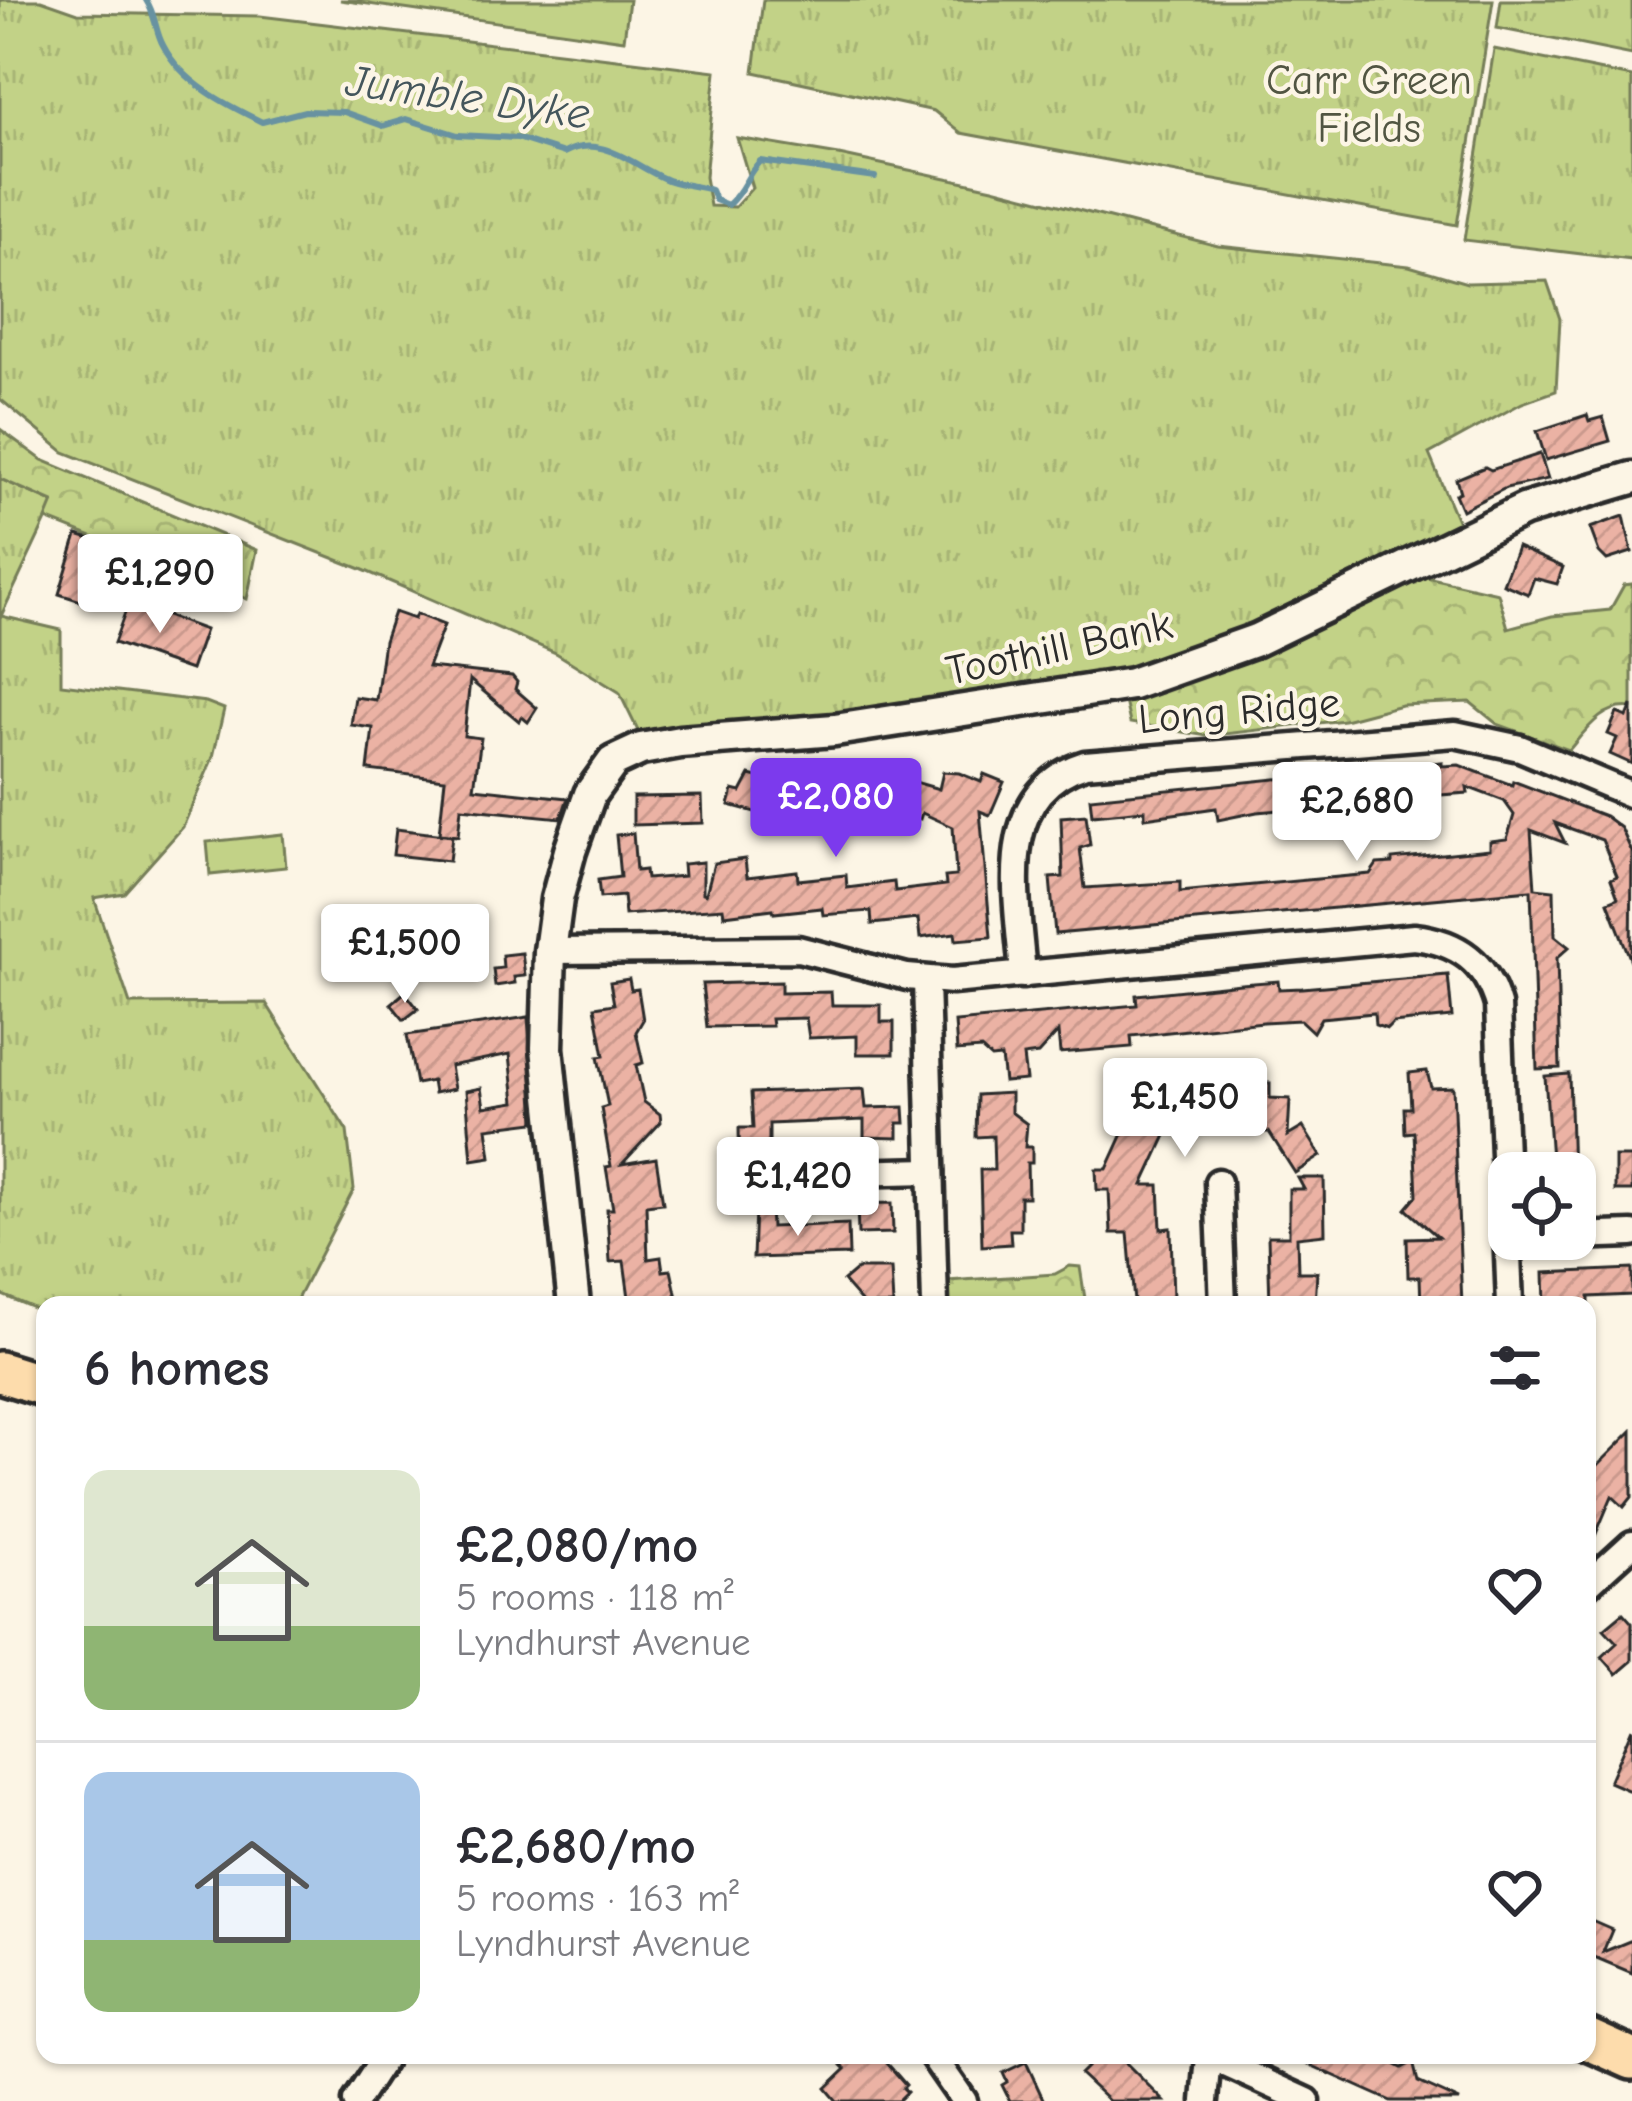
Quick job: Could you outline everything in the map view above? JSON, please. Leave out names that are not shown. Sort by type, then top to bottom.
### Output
[{"type":"main road","points":[[0,1377],[36,1386]]},
{"type":"main road","points":[[1596,2043],[1632,2059]]},
{"type":"street","name":"Toothill Bank","points":[[550,951],[557,899],[590,794],[613,762],[641,749],[835,730],[1132,684],[1256,640],[1524,510],[1632,478]]},
{"type":"street","name":"Long Ridge","points":[[1023,975],[1016,873],[1019,830],[1049,784],[1085,764],[1455,734],[1520,748],[1632,795]]},
{"type":"street","points":[[573,1296],[547,1048],[550,951],[798,949],[926,980],[1414,938],[1461,950],[1483,971],[1498,1005],[1504,1152]]},
{"type":"street","points":[[926,980],[935,1296]]},
{"type":"street","points":[[806,1174],[931,1171]]},
{"type":"street","points":[[1218,1182],[1222,1296]]},
{"type":"street","points":[[1596,1235],[1632,1234]]},
{"type":"street","points":[[1509,1260],[1510,1296]]},
{"type":"street","points":[[1596,1577],[1632,1544]]},
{"type":"street","points":[[356,2101],[380,2064]]},
{"type":"street","points":[[938,2064],[964,2101]]},
{"type":"street","points":[[1205,2101],[1207,2064]]},
{"type":"street","points":[[1226,2064],[1307,2101]]},
{"type":"green space","points":[[0,0],[41,0],[78,13],[260,16],[716,71],[705,177],[710,206],[735,207],[752,188],[737,138],[993,188],[1218,246],[1409,266],[1467,283],[1547,281],[1560,319],[1556,391],[1522,403],[1429,454],[1459,525],[1309,601],[1127,676],[932,704],[638,731],[619,692],[556,653],[361,569],[64,452],[0,399]]},
{"type":"green space","points":[[340,0],[629,0],[624,40]]},
{"type":"green space","name":"Carr Green Fields","points":[[763,0],[1493,0],[1457,225],[961,133],[934,111],[754,72]]},
{"type":"green space","points":[[1501,0],[1632,0],[1632,55],[1497,28]]},
{"type":"green space","points":[[1494,49],[1632,77],[1632,260],[1464,240]]},
{"type":"green space","points":[[0,429],[42,460],[257,550],[247,599],[46,519],[53,502],[0,479]]},
{"type":"green space","points":[[0,479],[54,503],[1,616],[61,630],[61,684],[206,702],[224,709],[213,757],[183,827],[124,893],[94,898],[130,1004],[266,1003],[347,1131],[354,1189],[299,1296],[36,1296],[36,1309],[0,1294]]},
{"type":"green space","points":[[1422,576],[1498,593],[1508,628],[1552,616],[1610,610],[1624,585],[1632,584],[1632,708],[1604,714],[1569,750],[1497,724],[1470,702],[1401,705],[1344,720],[1207,736],[1130,723],[1124,697],[1276,642]]},
{"type":"green space","points":[[283,834],[286,867],[210,875],[207,842]]},
{"type":"green space","points":[[1070,1266],[1080,1267],[1085,1296],[949,1296],[948,1281],[1055,1274]]},
{"type":"building","points":[[1587,415],[1589,421],[1603,417],[1610,441],[1546,460],[1537,431]]},
{"type":"building","points":[[1540,454],[1548,479],[1506,488],[1462,510],[1455,494],[1460,492],[1456,479]]},
{"type":"building","points":[[1624,516],[1632,552],[1607,560],[1590,528]]},
{"type":"building","points":[[77,535],[100,542],[81,601],[59,594]]},
{"type":"building","points":[[1517,547],[1563,567],[1557,584],[1534,578],[1528,594],[1503,584]]},
{"type":"building","points":[[129,602],[205,630],[191,670],[114,643]]},
{"type":"building","points":[[394,612],[414,619],[416,614],[444,625],[428,667],[512,676],[517,682],[515,689],[537,708],[528,722],[522,717],[519,721],[470,680],[464,736],[481,738],[474,788],[568,798],[561,818],[461,808],[458,836],[439,834],[445,779],[368,770],[373,728],[351,725],[355,697],[376,700],[384,641]]},
{"type":"building","points":[[1632,705],[1632,764],[1610,754],[1617,738],[1608,734],[1617,713],[1627,717]]},
{"type":"building","points":[[1442,762],[1442,766],[1459,765],[1512,785],[1513,781],[1605,816],[1621,828],[1632,852],[1631,961],[1608,902],[1618,898],[1611,879],[1617,876],[1602,840],[1555,823],[1565,843],[1531,830],[1535,888],[1554,890],[1555,936],[1569,947],[1557,958],[1560,1068],[1537,1069],[1531,890],[1055,934],[1050,878],[1063,877],[1061,817],[1086,815],[1090,845],[1080,848],[1085,888],[1180,882],[1180,892],[1370,874],[1377,864],[1392,863],[1392,859],[1490,849],[1490,841],[1507,839],[1514,815],[1504,801],[1467,787],[1468,793],[1426,796],[1426,804],[1378,806],[1378,801],[1218,820],[1216,808],[1145,818],[1145,810],[1092,815],[1090,798]]},
{"type":"building","points":[[943,772],[981,782],[984,774],[1004,782],[990,815],[980,811],[991,937],[956,940],[955,933],[920,938],[918,919],[872,924],[871,911],[823,915],[822,908],[625,915],[623,896],[600,898],[598,880],[620,877],[616,835],[633,833],[636,871],[645,870],[646,879],[684,876],[683,864],[703,862],[706,894],[714,863],[745,859],[747,877],[797,871],[798,880],[846,875],[847,888],[894,882],[895,891],[946,885],[945,877],[956,876],[953,827],[922,813],[920,819],[872,808],[870,816],[820,804],[817,817],[769,804],[766,815],[729,805],[733,790],[741,792],[750,775],[798,787],[801,775],[845,787],[852,786],[855,774],[903,785],[905,779],[939,789]]},
{"type":"building","points":[[702,796],[703,823],[633,825],[633,797]]},
{"type":"building","points":[[396,829],[452,836],[449,861],[393,855]]},
{"type":"building","points":[[522,953],[525,976],[495,986],[493,969],[503,968],[502,955]]},
{"type":"building","points":[[1448,975],[1452,1017],[1393,1023],[1387,1029],[1375,1025],[1374,1013],[1321,1018],[1313,1032],[1300,1020],[1263,1022],[1131,1036],[1132,1047],[1060,1053],[1058,1032],[1038,1054],[1023,1056],[1026,1080],[1004,1082],[1001,1057],[991,1058],[981,1049],[957,1051],[955,1022],[1137,1005],[1136,995],[1241,984],[1278,981],[1279,989],[1302,988]]},
{"type":"building","points":[[629,979],[631,990],[638,989],[643,1020],[636,1032],[643,1063],[636,1065],[644,1102],[660,1114],[661,1122],[622,1164],[656,1158],[663,1203],[646,1205],[648,1259],[661,1257],[663,1271],[671,1270],[677,1296],[629,1296],[624,1261],[610,1262],[607,1209],[613,1209],[606,1167],[611,1166],[601,1108],[608,1106],[595,1007],[614,1004],[610,982]]},
{"type":"building","points":[[781,982],[781,993],[831,992],[832,1005],[881,1005],[881,1022],[894,1022],[894,1054],[857,1054],[857,1036],[809,1038],[806,1018],[771,1019],[772,1026],[707,1027],[702,984]]},
{"type":"building","points":[[405,992],[418,1009],[404,1020],[391,1004]]},
{"type":"building","points":[[528,1017],[535,1122],[487,1128],[491,1157],[472,1160],[466,1091],[481,1088],[484,1107],[515,1102],[510,1054],[450,1066],[454,1089],[434,1093],[432,1081],[416,1084],[407,1035]]},
{"type":"building","points":[[1206,1062],[1245,1062],[1245,1082],[1270,1083],[1270,1098],[1290,1099],[1288,1136],[1303,1127],[1321,1156],[1295,1173],[1269,1132],[1190,1136],[1182,1101],[1143,1185],[1159,1185],[1161,1229],[1171,1228],[1173,1296],[1133,1296],[1128,1233],[1111,1233],[1109,1190],[1097,1190],[1096,1169],[1107,1169],[1132,1114],[1123,1100],[1139,1089],[1153,1108],[1170,1086],[1200,1096],[1200,1079],[1205,1079]]},
{"type":"building","points":[[1427,1071],[1431,1088],[1453,1087],[1462,1296],[1421,1296],[1420,1277],[1408,1277],[1407,1238],[1438,1237],[1406,1209],[1417,1196],[1414,1132],[1405,1133],[1404,1108],[1411,1108],[1409,1073]]},
{"type":"building","points":[[1569,1074],[1571,1152],[1550,1152],[1545,1076]]},
{"type":"building","points":[[864,1089],[866,1108],[904,1107],[905,1123],[898,1123],[898,1138],[864,1137],[864,1120],[769,1124],[769,1183],[740,1183],[739,1128],[753,1128],[751,1093]]},
{"type":"building","points":[[1011,1093],[1011,1112],[1027,1124],[1025,1147],[1032,1147],[1032,1163],[1027,1163],[1028,1197],[1020,1197],[1020,1230],[1010,1230],[1011,1244],[982,1246],[980,1170],[994,1170],[993,1136],[976,1137],[977,1095]]},
{"type":"building","points":[[1615,1157],[1632,1157],[1632,1191],[1615,1191]]},
{"type":"building","points":[[1298,1178],[1324,1178],[1325,1234],[1297,1237],[1298,1272],[1317,1272],[1316,1296],[1270,1296],[1268,1236],[1289,1236],[1289,1189],[1304,1189]]},
{"type":"building","points":[[892,1203],[893,1233],[858,1234],[857,1204]]},
{"type":"building","points":[[770,1207],[771,1227],[848,1224],[849,1255],[753,1258],[755,1209]]},
{"type":"building","points":[[857,1269],[891,1269],[892,1296],[856,1296],[843,1281]]},
{"type":"building","points":[[1632,1269],[1632,1295],[1545,1296],[1544,1273]]},
{"type":"building","points":[[1632,1431],[1632,1497],[1624,1507],[1612,1496],[1596,1534],[1596,1467]]},
{"type":"building","points":[[1623,1613],[1632,1623],[1632,1661],[1617,1674],[1602,1657],[1617,1643],[1604,1629]]},
{"type":"building","points":[[1632,1728],[1632,1792],[1609,1782]]},
{"type":"building","points":[[1596,1923],[1612,1930],[1603,1952],[1632,1940],[1632,1973],[1596,1958]]},
{"type":"building","points":[[888,2064],[907,2092],[898,2101],[837,2101],[826,2088],[846,2069],[842,2065]]},
{"type":"building","points":[[1027,2064],[1044,2101],[1010,2101],[1002,2085],[1007,2082],[1003,2073]]},
{"type":"building","points":[[1084,2064],[1127,2064],[1164,2101],[1109,2101],[1080,2074],[1087,2067]]},
{"type":"building","points":[[1308,2064],[1394,2064],[1402,2068],[1414,2064],[1418,2082],[1460,2101],[1391,2101]]},
{"type":"waterway","name":"Jumble Dyke","points":[[146,0],[163,45],[182,71],[220,100],[262,122],[305,111],[344,112],[383,126],[406,119],[458,135],[517,138],[564,153],[590,146],[603,148],[668,180],[711,190],[715,200],[728,205],[760,161],[875,177]]}]
